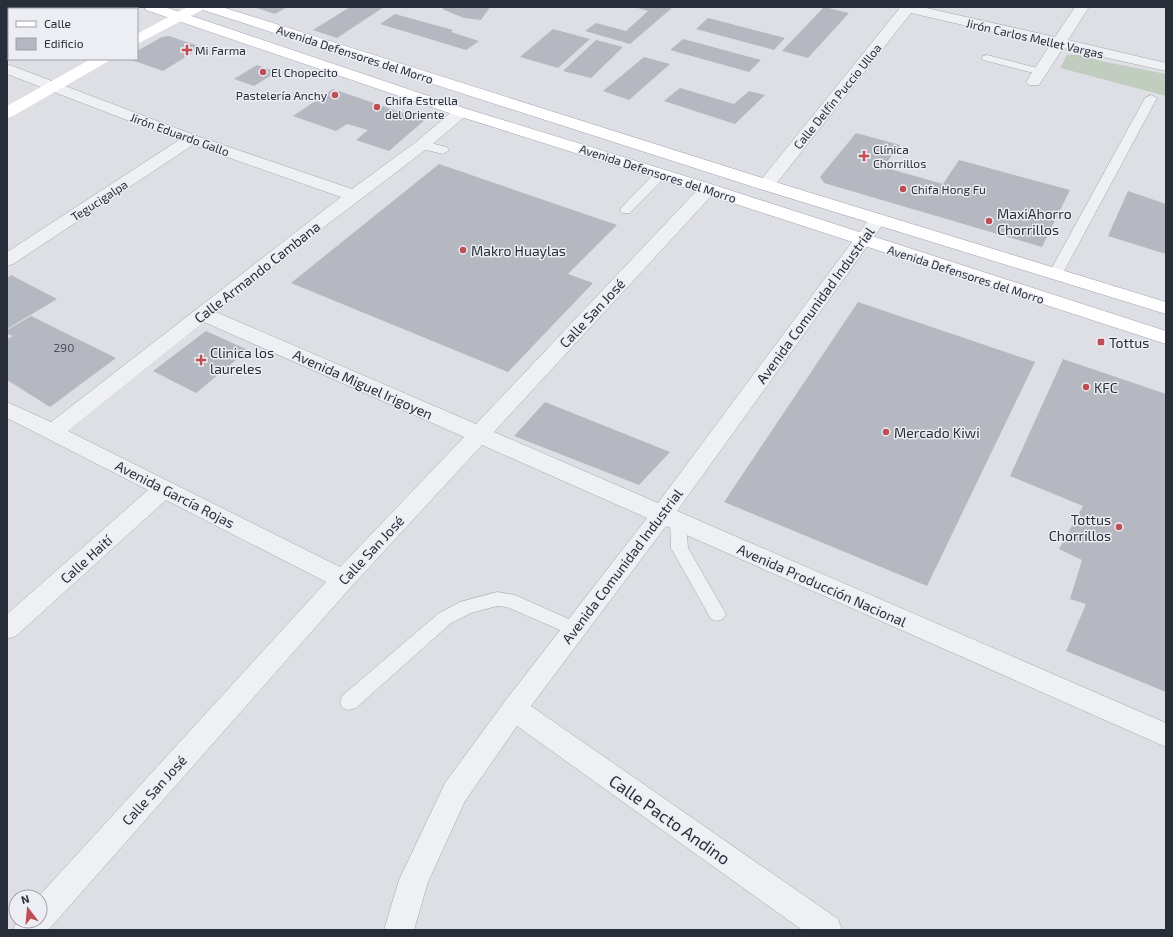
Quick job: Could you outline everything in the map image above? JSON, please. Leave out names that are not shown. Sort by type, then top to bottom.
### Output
[{"type":"main road","name":"Avenida Defensores del Morro","points":[[151,7],[462,112],[708,189],[1166,338]]},
{"type":"main road","points":[[138,39],[197,7]]},
{"type":"main road","name":"Avenida Defensores del Morro","points":[[208,7],[766,185],[1166,308]]},
{"type":"main road","points":[[7,112],[100,60]]},
{"type":"street","name":"Calle Delfín Puccio Ulloa","points":[[766,185],[906,7]]},
{"type":"street","name":"Jirón Carlos Mellet Vargas","points":[[906,7],[1166,67]]},
{"type":"street","points":[[1037,77],[1082,7]]},
{"type":"street","name":"Jirón Eduardo Gallo","points":[[7,69],[191,140],[354,196]]},
{"type":"street","name":"Calle Armando Cambana","points":[[52,432],[462,112]]},
{"type":"street","name":"Tegucigalpa","points":[[7,260],[191,140]]},
{"type":"street","name":"Calle San José","points":[[48,908],[343,580],[708,189]]},
{"type":"street","name":"Avenida Comunidad Industrial","points":[[399,930],[414,880],[455,792],[514,709],[574,630],[670,518],[878,219]]},
{"type":"street","name":"Avenida Miguel Irigoyen","points":[[203,314],[479,434]]},
{"type":"street","name":"Avenida García Rojas","points":[[7,408],[343,580]]},
{"type":"street","name":"Avenida Producción Nacional","points":[[479,434],[1166,735]]},
{"type":"street","name":"Calle Haití","points":[[7,629],[164,489]]},
{"type":"street","name":"Calle Pacto Andino","points":[[514,709],[827,930]]},
{"type":"lane","points":[[987,58],[1037,77]]},
{"type":"lane","points":[[1056,273],[1151,98]]},
{"type":"lane","points":[[422,144],[443,150]]},
{"type":"lane","points":[[626,210],[661,174]]},
{"type":"lane","points":[[670,518],[680,548],[717,614]]},
{"type":"lane","points":[[349,702],[445,618],[466,607],[497,599],[509,600],[574,630]]},
{"type":"green space","points":[[1067,55],[1079,55],[1166,74],[1166,96],[1060,68]]},
{"type":"building","points":[[7,7],[69,7],[8,8],[7,15]]},
{"type":"building","points":[[253,7],[287,7],[275,14]]},
{"type":"building","points":[[350,7],[384,7],[337,38],[313,30]]},
{"type":"building","points":[[446,7],[490,7],[481,20],[464,18],[442,9]]},
{"type":"building","points":[[634,7],[673,7],[630,44],[585,31],[596,23],[626,31],[648,11]]},
{"type":"building","points":[[824,7],[849,13],[808,58],[782,51]]},
{"type":"building","points":[[395,14],[453,30],[451,32],[479,41],[466,50],[380,24]]},
{"type":"building","points":[[708,18],[785,38],[774,50],[696,29]]},
{"type":"building","points":[[553,29],[590,39],[558,68],[520,57]]},
{"type":"building","points":[[169,36],[202,47],[163,71],[132,60],[138,60],[138,50],[162,37]]},
{"type":"building","points":[[683,39],[761,60],[749,72],[670,50]]},
{"type":"building","points":[[596,40],[623,47],[591,78],[563,71]]},
{"type":"building","points":[[644,57],[670,64],[629,100],[603,91]]},
{"type":"building","points":[[257,65],[277,72],[254,86],[234,79]]},
{"type":"building","points":[[680,88],[734,104],[749,91],[765,95],[735,124],[664,101]]},
{"type":"building","points":[[333,89],[394,110],[426,119],[389,151],[356,140],[368,130],[347,124],[336,131],[293,116]]},
{"type":"building","points":[[856,133],[900,145],[883,167],[943,184],[959,160],[1070,190],[1042,247],[824,183],[820,177]]},
{"type":"building","name":"Makro Huaylas","points":[[439,164],[617,225],[568,274],[593,283],[508,372],[291,283]]},
{"type":"building","points":[[1128,191],[1166,204],[1166,254],[1108,236]]},
{"type":"building","points":[[11,275],[57,299],[7,329],[7,278]]},
{"type":"building","name":"Mercado Kiwi","points":[[858,302],[1035,362],[927,586],[724,502]]},
{"type":"building","points":[[31,316],[116,358],[50,407],[7,380],[7,339],[13,336],[7,334],[7,330]]},
{"type":"building","name":"Clinica los laureles","points":[[206,331],[248,350],[196,393],[153,371]]},
{"type":"building","name":"Tottus Chorrillos","points":[[1063,359],[1166,394],[1166,692],[1066,651],[1086,604],[1070,599],[1082,560],[1059,549],[1083,506],[1010,476]]},
{"type":"building","points":[[545,402],[670,452],[639,485],[514,436]]},
{"type":"place","name":"Mi Farma","points":[[187,50]]},
{"type":"place","name":"El Chopecito","points":[[263,72]]},
{"type":"place","name":"Pastelería Anchy","points":[[335,95]]},
{"type":"place","name":"Chifa Estrella del Oriente","points":[[377,107]]},
{"type":"place","name":"Clínica Chorrillos","points":[[864,156]]},
{"type":"place","name":"Chifa Hong Fu","points":[[903,189]]},
{"type":"place","name":"MaxiAhorro Chorrillos","points":[[989,221]]},
{"type":"place","name":"Makro Huaylas","points":[[463,250]]},
{"type":"place","name":"Tottus","points":[[1101,342]]},
{"type":"place","name":"Clinica los laureles","points":[[201,360]]},
{"type":"place","name":"KFC","points":[[1086,387]]},
{"type":"place","name":"Mercado Kiwi","points":[[886,432]]},
{"type":"place","name":"Tottus Chorrillos","points":[[1119,527]]}]
